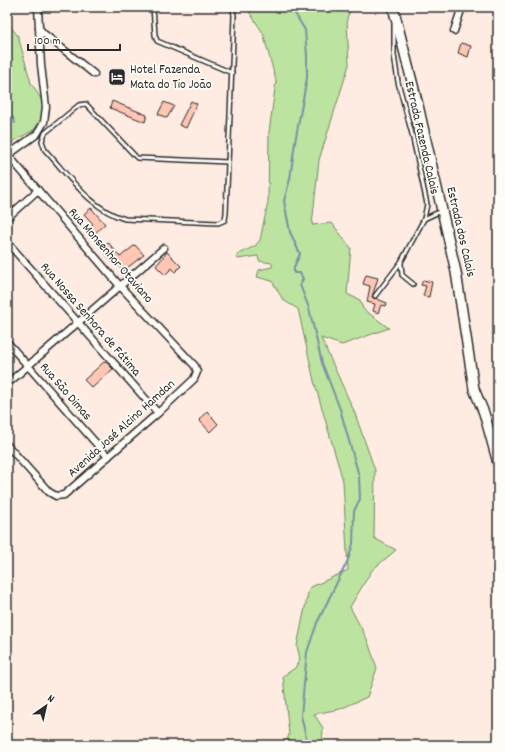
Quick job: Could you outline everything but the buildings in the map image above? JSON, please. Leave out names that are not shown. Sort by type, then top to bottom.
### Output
[{"type":"street","points":[[8,155],[37,134],[44,122],[46,106],[41,65],[38,7]]},
{"type":"street","name":"Estrada dos Calais","points":[[393,7],[418,105],[461,296],[472,383],[484,413],[498,463]]},
{"type":"street","points":[[454,31],[462,7]]},
{"type":"street","points":[[39,28],[94,74]]},
{"type":"street","name":"Rua Monsenhor Otaviano","points":[[8,155],[120,286],[194,366],[197,372]]},
{"type":"street","points":[[7,218],[38,190]]},
{"type":"street","name":"Rua Nossa Senhora de Fátima","points":[[7,242],[158,413]]},
{"type":"street","points":[[7,384],[164,248]]},
{"type":"street","name":"Rua São Dimas","points":[[7,342],[108,457]]},
{"type":"street","name":"Avenida José Alcino Hamdan","points":[[7,445],[42,485],[56,496],[64,495],[158,413],[194,379],[197,372]]},
{"type":"lane","points":[[153,7],[155,35],[157,41],[232,73]]},
{"type":"lane","points":[[228,162],[137,158],[86,104],[79,105],[45,133],[42,142],[45,150],[94,204],[114,216],[125,219],[218,223],[225,220],[228,162],[232,73],[233,7]]},
{"type":"lane","name":"Estrada Fazenda Calais","points":[[375,296],[401,262],[424,219],[427,204],[395,66],[393,42],[395,18]]},
{"type":"lane","points":[[424,219],[442,211]]},
{"type":"lane","points":[[401,262],[402,275],[413,284]]},
{"type":"green space","points":[[246,7],[352,7],[347,18],[349,65],[319,160],[312,225],[332,223],[351,248],[347,294],[360,300],[363,309],[389,328],[342,345],[321,338],[354,411],[375,470],[374,538],[396,550],[372,570],[350,607],[367,639],[377,668],[367,697],[340,709],[314,714],[323,728],[322,745],[285,745],[289,735],[283,676],[295,668],[300,659],[297,646],[309,588],[348,570],[343,481],[314,381],[298,309],[283,300],[272,281],[257,277],[259,270],[272,267],[272,263],[259,261],[258,256],[238,259],[237,255],[255,246],[260,240],[268,202],[269,132],[276,81],[263,33]]},
{"type":"green space","points":[[7,22],[18,36],[31,83],[45,105],[42,125],[7,145]]},
{"type":"waterway","points":[[291,7],[305,30],[307,56],[307,78],[295,142],[290,179],[284,201],[290,232],[300,254],[294,267],[294,273],[300,273],[303,279],[300,285],[309,308],[322,363],[340,409],[359,476],[360,499],[354,511],[353,544],[348,560],[317,623],[307,652],[301,716],[308,745]]},
{"type":"waterway","points":[[7,113],[13,118],[15,123]]},
{"type":"place","name":"Hotel Fazenda Mata do Tio João","points":[[117,77]]}]
